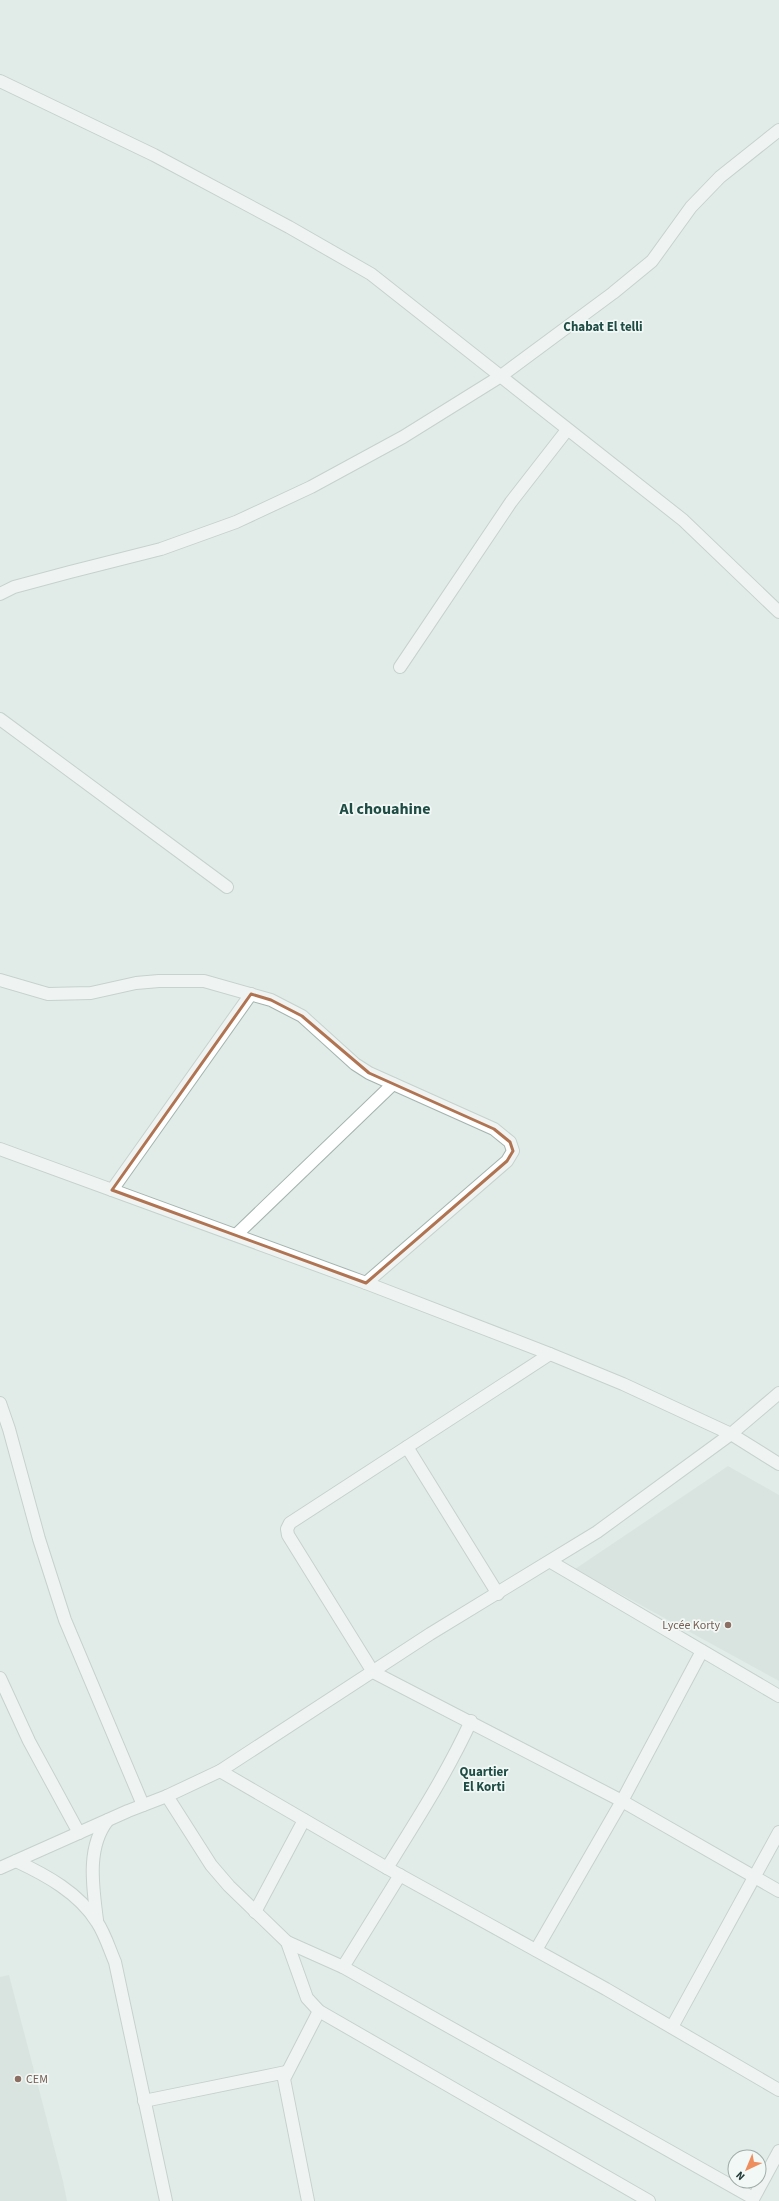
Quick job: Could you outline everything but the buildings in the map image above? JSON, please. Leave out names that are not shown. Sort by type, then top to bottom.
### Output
[{"type":"street","points":[[0,80],[154,155],[289,227],[371,274],[683,520],[779,612]]},
{"type":"street","points":[[0,594],[14,587],[161,549],[236,522],[311,487],[403,437],[501,376],[613,293],[652,261],[691,207],[720,177],[779,130]]},
{"type":"street","points":[[400,666],[511,502],[567,430]]},
{"type":"street","points":[[0,719],[227,887]]},
{"type":"street","points":[[0,980],[48,994],[91,993],[136,983],[204,981],[271,1000],[302,1016],[355,1064],[369,1073],[494,1129],[510,1142],[513,1151],[507,1161],[366,1283]]},
{"type":"street","points":[[112,1190],[252,994]]},
{"type":"street","points":[[236,1235],[393,1084]]},
{"type":"street","points":[[0,1149],[366,1283],[550,1354],[623,1384],[731,1434],[779,1464]]},
{"type":"street","points":[[550,1354],[295,1519],[290,1523],[287,1529],[288,1535],[373,1672],[471,1721],[622,1801],[779,1891]]},
{"type":"street","points":[[0,1868],[109,1819],[167,1796],[220,1771],[430,1634],[551,1562],[598,1532],[731,1434],[779,1393]]},
{"type":"street","points":[[0,1403],[10,1429],[39,1540],[65,1620],[143,1805]]},
{"type":"street","points":[[407,1447],[498,1594]]},
{"type":"street","points":[[551,1562],[779,1696]]},
{"type":"street","points":[[536,1950],[622,1801],[702,1651]]},
{"type":"street","points":[[0,1678],[29,1741],[79,1833]]},
{"type":"street","points":[[386,1868],[425,1808],[471,1721]]},
{"type":"street","points":[[220,1771],[386,1868],[536,1950],[779,2090]]},
{"type":"street","points":[[167,1796],[211,1865],[255,1912],[287,1942],[343,1967],[752,2200],[779,2151]]},
{"type":"street","points":[[109,1819],[101,1829],[95,1843],[93,1877],[97,1921],[115,1962],[166,2201]]},
{"type":"street","points":[[255,1912],[304,1820]]},
{"type":"street","points":[[672,2027],[779,1832]]},
{"type":"street","points":[[16,1861],[38,1871],[71,1893],[97,1921]]},
{"type":"street","points":[[343,1967],[400,1875]]},
{"type":"street","points":[[287,1942],[307,1998],[319,2011],[650,2201]]},
{"type":"street","points":[[308,2201],[294,2127],[284,2090],[284,2079],[286,2072],[319,2011]]},
{"type":"street","points":[[144,2101],[286,2072]]},
{"type":"highlighted area","points":[[251,994],[271,1000],[302,1016],[369,1073],[494,1129],[510,1142],[513,1151],[507,1161],[366,1283],[112,1190]]},
{"type":"shaded area","name":"Lycée Korty","points":[[728,1466],[779,1495],[779,1681],[575,1569]]},
{"type":"shaded area","name":"CEM","points":[[9,1975],[67,2201],[0,2201],[0,1977]]},
{"type":"place","name":"Lycée Korty","points":[[728,1625]]},
{"type":"place","name":"CEM","points":[[18,2079]]},
{"type":"district","name":"Chabat El telli","points":[[603,327]]},
{"type":"district","name":"Al chouahine","points":[[385,809]]},
{"type":"district","name":"Quartier El Korti","points":[[484,1780]]}]
